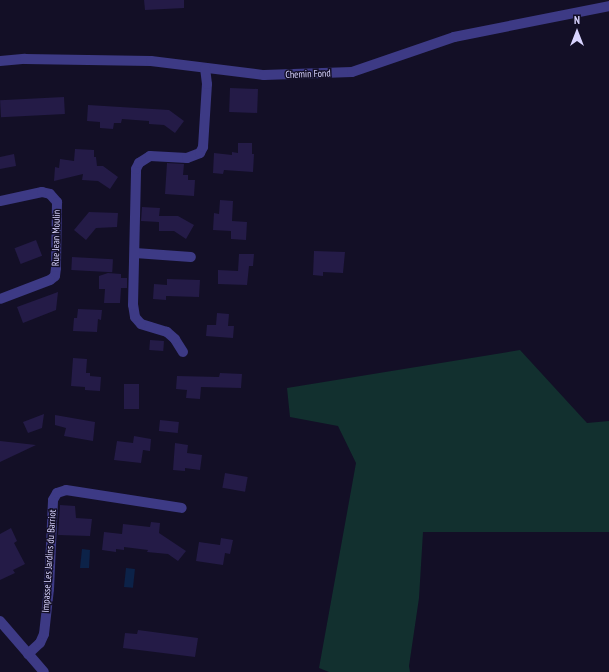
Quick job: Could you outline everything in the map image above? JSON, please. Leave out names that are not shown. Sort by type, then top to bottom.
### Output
[{"type":"street","name":"Chemin Fond","points":[[0,61],[25,59],[151,61],[264,75],[352,72],[454,37],[609,6]]},
{"type":"street","points":[[183,352],[176,339],[167,332],[141,324],[135,317],[133,305],[136,170],[139,163],[150,156],[187,158],[194,157],[200,153],[202,146],[207,84],[204,68]]},
{"type":"street","name":"Rue Jean Moulin","points":[[0,202],[42,192],[50,194],[57,202],[55,276],[50,280],[0,299]]},
{"type":"street","points":[[135,253],[191,257]]},
{"type":"street","name":"Impasse Les Jardins du Barriot","points":[[30,656],[40,643],[44,634],[49,589],[53,500],[57,493],[66,490],[182,508]]},
{"type":"street","points":[[0,621],[44,672]]},
{"type":"street","points":[[30,656],[38,672]]},
{"type":"green space","points":[[520,350],[587,423],[609,421],[609,532],[423,532],[419,598],[409,666],[410,672],[329,672],[319,668],[356,463],[338,426],[290,417],[287,388]]},
{"type":"water","points":[[82,549],[90,550],[89,568],[80,568]]},
{"type":"water","points":[[126,568],[135,569],[133,588],[124,587]]},
{"type":"building","points":[[144,0],[184,0],[184,8],[145,10]]},
{"type":"building","points":[[230,88],[258,89],[257,113],[229,112]]},
{"type":"building","points":[[64,97],[65,114],[1,117],[0,100]]},
{"type":"building","points":[[88,105],[169,110],[184,121],[175,133],[164,125],[149,124],[149,121],[122,119],[121,123],[114,123],[113,129],[100,128],[100,122],[87,121]]},
{"type":"building","points":[[238,143],[252,143],[252,154],[254,154],[253,172],[224,170],[223,174],[213,173],[214,153],[232,155],[232,152],[238,153]]},
{"type":"building","points":[[75,149],[94,150],[94,157],[96,157],[97,166],[103,166],[118,177],[110,189],[98,181],[82,180],[83,174],[54,181],[55,167],[59,168],[60,159],[74,161]]},
{"type":"building","points":[[14,154],[16,166],[0,169],[0,157]]},
{"type":"building","points":[[167,163],[184,164],[183,175],[188,175],[188,180],[195,180],[194,196],[165,194]]},
{"type":"building","points":[[220,200],[233,201],[232,221],[247,222],[246,240],[231,239],[231,231],[213,230],[214,213],[219,214]]},
{"type":"building","points":[[142,207],[160,208],[159,216],[178,216],[194,225],[186,239],[174,231],[159,231],[159,222],[141,221]]},
{"type":"building","points":[[89,212],[118,213],[117,227],[96,228],[86,240],[74,230]]},
{"type":"building","points":[[36,240],[42,256],[21,264],[15,248]]},
{"type":"building","points":[[314,251],[345,252],[343,273],[323,272],[323,276],[313,275]]},
{"type":"building","points":[[239,254],[254,254],[253,266],[249,266],[247,285],[218,284],[218,270],[238,271]]},
{"type":"building","points":[[72,257],[113,259],[112,272],[71,270]]},
{"type":"building","points":[[108,273],[121,274],[121,278],[127,278],[127,288],[121,288],[120,303],[104,303],[105,289],[99,289],[99,276]]},
{"type":"building","points":[[167,279],[200,280],[199,297],[166,296],[166,300],[153,299],[154,284],[167,285]]},
{"type":"building","points":[[58,292],[56,310],[23,323],[17,307]]},
{"type":"building","points":[[78,309],[102,310],[101,320],[98,319],[97,332],[73,331],[74,318],[77,318]]},
{"type":"building","points":[[217,313],[229,314],[228,326],[234,326],[233,338],[206,336],[207,325],[216,325]]},
{"type":"building","points":[[150,340],[164,341],[163,351],[149,350]]},
{"type":"building","points":[[73,358],[87,359],[86,373],[90,373],[90,376],[101,377],[100,391],[85,390],[85,387],[71,386]]},
{"type":"building","points":[[220,373],[242,374],[241,388],[201,387],[200,399],[186,398],[187,390],[176,389],[177,376],[219,377]]},
{"type":"building","points":[[124,384],[139,384],[139,409],[124,409]]},
{"type":"building","points":[[44,414],[42,428],[28,433],[23,422]]},
{"type":"building","points":[[55,415],[95,422],[93,441],[64,436],[66,428],[55,425]]},
{"type":"building","points":[[160,420],[179,422],[178,433],[159,431]]},
{"type":"building","points":[[134,436],[151,439],[150,451],[143,450],[141,463],[114,460],[117,441],[133,443]]},
{"type":"building","points":[[0,441],[36,445],[0,462]]},
{"type":"building","points":[[175,443],[188,445],[187,453],[202,455],[200,470],[185,468],[185,471],[173,470]]},
{"type":"building","points":[[225,473],[248,477],[245,492],[222,488]]},
{"type":"building","points":[[60,505],[75,506],[76,518],[92,519],[90,536],[58,535]]},
{"type":"building","points":[[151,522],[160,523],[159,533],[186,551],[178,561],[168,554],[147,552],[148,550],[124,547],[124,550],[116,549],[116,552],[102,550],[104,532],[122,534],[123,524],[150,527]]},
{"type":"building","points":[[11,528],[17,541],[14,543],[25,564],[13,570],[15,573],[0,580],[0,534]]},
{"type":"building","points":[[221,538],[233,540],[230,554],[225,553],[223,565],[196,561],[199,542],[220,545]]},
{"type":"building","points":[[138,630],[198,638],[195,657],[123,648],[125,633],[137,634]]}]
